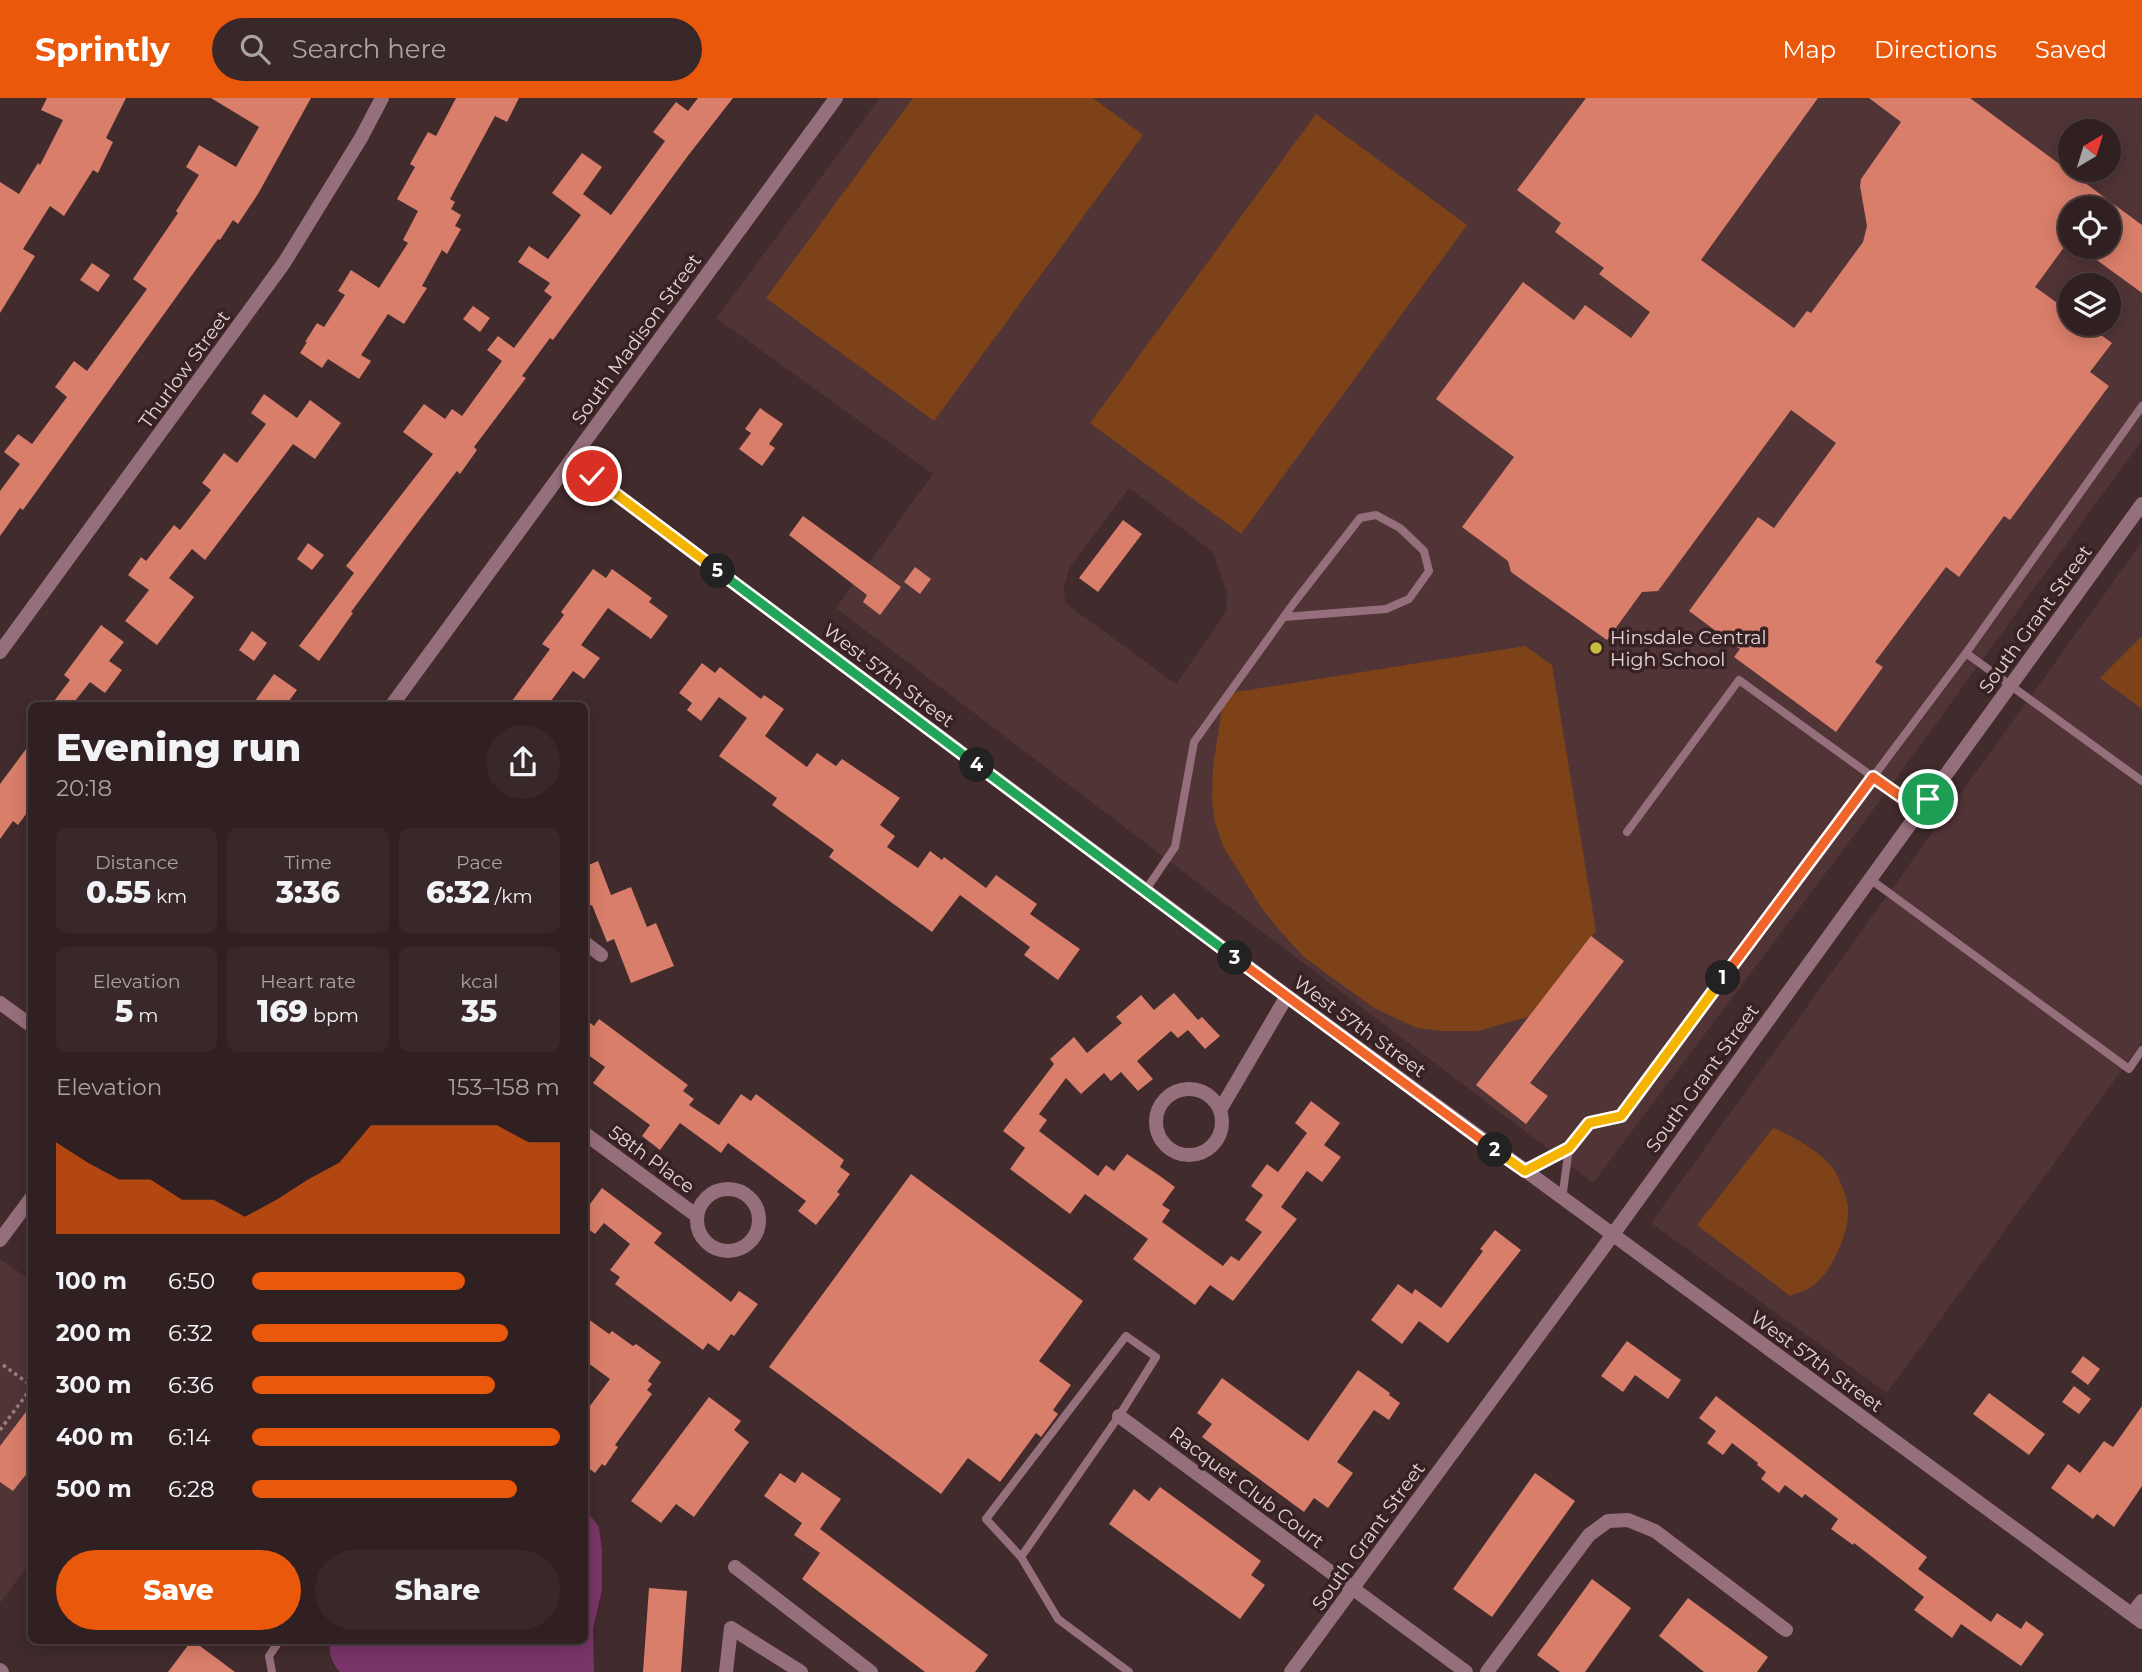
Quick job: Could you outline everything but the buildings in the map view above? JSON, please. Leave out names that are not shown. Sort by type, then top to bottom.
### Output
[{"type":"street","name":"Thurlow Street","points":[[0,652],[284,263],[361,138],[382,98]]},
{"type":"street","name":"South Madison Street","points":[[394,702],[836,98]]},
{"type":"street","name":"West 57th Street","points":[[571,461],[1287,996],[2137,1618]]},
{"type":"street","name":"South Grant Street","points":[[1291,1672],[1612,1236],[2142,504]]},
{"type":"street","points":[[588,945],[601,955]]},
{"type":"street","points":[[1220,1110],[1210,1096],[1194,1089],[1177,1091],[1163,1101],[1156,1117],[1158,1134],[1168,1148],[1185,1155],[1202,1153],[1215,1143],[1222,1127],[1220,1110],[1287,996]]},
{"type":"street","points":[[0,1003],[28,1023]]},
{"type":"street","name":"58th Place","points":[[588,1136],[697,1216],[699,1232],[709,1245],[724,1251],[740,1250],[753,1240],[759,1225],[757,1209],[747,1196],[732,1189],[716,1191],[704,1201],[697,1216]]},
{"type":"street","points":[[0,1240],[28,1202]]},
{"type":"street","name":"Racquet Club Court","points":[[1119,1416],[1466,1672]]},
{"type":"street","points":[[1487,1672],[1589,1535],[1608,1521],[1628,1520],[1655,1531],[1786,1630]]},
{"type":"street","points":[[735,1567],[871,1672]]},
{"type":"street","points":[[2137,1618],[2142,1601]]},
{"type":"street","points":[[726,1672],[731,1628],[801,1672]]},
{"type":"lane","points":[[1525,1171],[1569,1148],[1589,1123],[1621,1116],[1966,653],[2142,406]]},
{"type":"lane","points":[[1145,891],[1174,847],[1194,742],[1283,617],[1360,519],[1376,514],[1400,528],[1424,551],[1429,570],[1409,599],[1387,608],[1283,617]]},
{"type":"lane","points":[[1966,653],[2142,781]]},
{"type":"lane","points":[[1627,832],[1739,680],[1920,810]]},
{"type":"lane","points":[[1870,879],[2129,1069],[2142,1050]]},
{"type":"lane","points":[[1562,1199],[1569,1148]]},
{"type":"lane","points":[[1021,1557],[1119,1416],[1156,1357],[1126,1336],[986,1518],[1021,1557],[1058,1619],[1129,1672]]},
{"type":"lane","points":[[272,1672],[269,1656],[278,1644]]},
{"type":"path","points":[[3,1365],[28,1383]]},
{"type":"path","points":[[0,1430],[28,1392]]},
{"type":"shaded area","name":"Hinsdale Central High School","points":[[880,98],[2142,98],[2142,440],[1882,798],[1593,1183],[836,608],[933,474],[716,318]],"holes":[[[1129,488],[1213,552],[1227,593],[1226,612],[1176,684],[1065,603],[1064,588],[1069,569]]]},
{"type":"shaded area","points":[[913,98],[1093,98],[1143,135],[934,421],[766,298]]},
{"type":"shaded area","points":[[1316,114],[1467,225],[1241,534],[1090,423]]},
{"type":"shaded area","points":[[2142,542],[2142,1042],[1887,1393],[1651,1223]]},
{"type":"shaded area","points":[[2142,636],[2142,709],[2100,678]]},
{"type":"shaded area","points":[[1525,646],[1552,665],[1596,931],[1531,1016],[1478,1031],[1417,1028],[1374,1008],[1304,957],[1263,910],[1224,848],[1215,823],[1212,801],[1213,767],[1224,694]]},
{"type":"shaded area","points":[[1773,1128],[1807,1146],[1830,1164],[1847,1201],[1847,1222],[1835,1258],[1812,1287],[1790,1296],[1697,1225]]},
{"type":"shaded area","points":[[0,1259],[28,1278],[28,1566],[0,1603]]},
{"type":"shaded area","points":[[588,1513],[599,1527],[602,1590],[593,1628],[594,1672],[340,1672],[330,1653],[331,1644],[588,1644]]},
{"type":"place","name":"Hinsdale Central High School","points":[[1596,648]]},
{"type":"route","points":[[592,476],[1145,891],[1525,1171],[1569,1148],[1589,1123],[1621,1116],[1873,777],[1920,810],[1928,799]]}]
